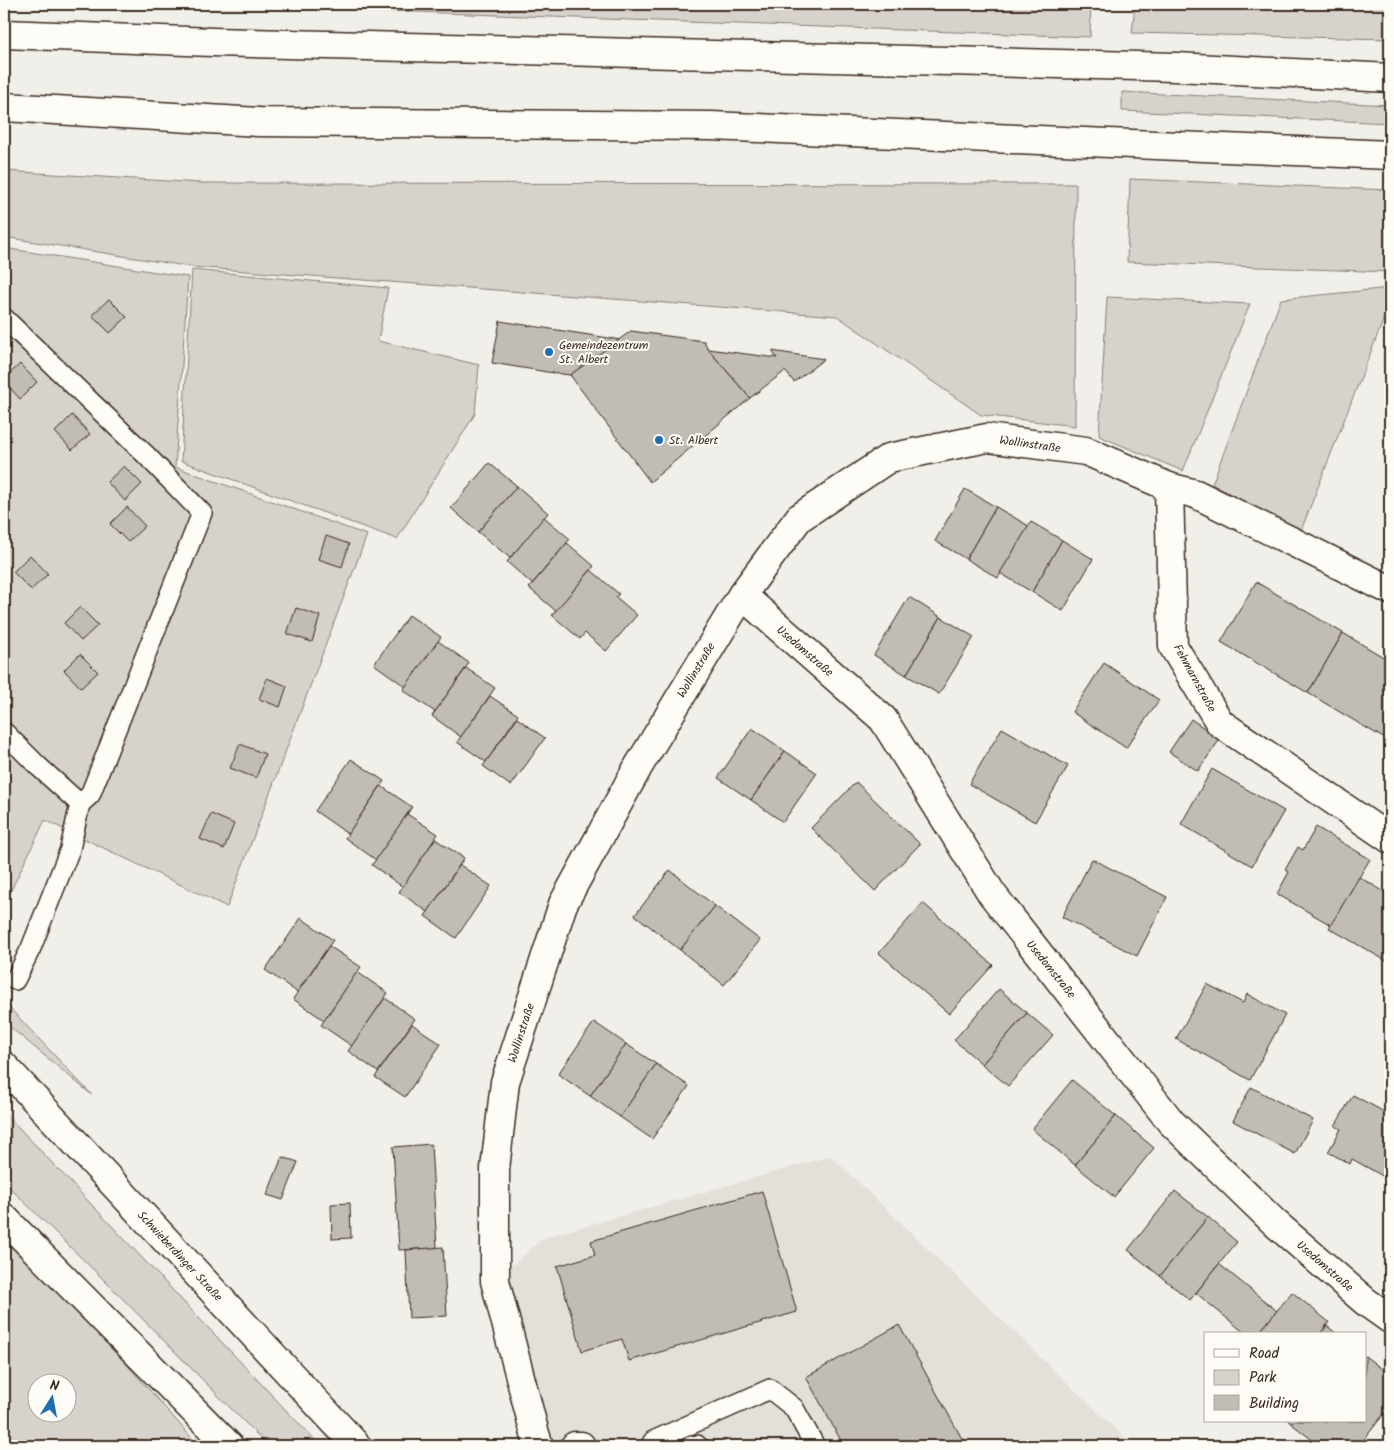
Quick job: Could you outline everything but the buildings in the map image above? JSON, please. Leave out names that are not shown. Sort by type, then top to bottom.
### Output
[{"type":"main road","points":[[4,34],[213,42],[1176,67],[1390,78]]},
{"type":"main road","points":[[4,107],[259,122],[711,126],[1390,155]]},
{"type":"main road","name":"Wollinstraße","points":[[539,1446],[496,1281],[495,1168],[505,1082],[563,904],[638,767],[742,595],[799,518],[889,458],[988,438],[1086,451],[1169,487],[1196,494],[1390,590]]},
{"type":"main road","name":"Fehmarnstraße","points":[[1169,487],[1174,646],[1220,723],[1390,838]]},
{"type":"main road","name":"Usedomstraße","points":[[742,595],[883,719],[992,894],[1171,1122],[1275,1223],[1366,1302],[1390,1319]]},
{"type":"main road","name":"Schwieberdinger Straße","points":[[4,1066],[357,1446]]},
{"type":"main road","points":[[4,1218],[229,1446]]},
{"type":"main road","points":[[575,1446],[582,1446]]},
{"type":"lane","points":[[4,318],[146,455],[202,513],[90,795],[80,804],[70,849],[15,980]]},
{"type":"lane","points":[[4,732],[80,804]]},
{"type":"lane","points":[[651,1446],[653,1441],[770,1389],[794,1408],[814,1446]]},
{"type":"lane","points":[[691,1446],[698,1446]]},
{"type":"shaded area","points":[[831,1156],[1133,1446],[539,1446],[495,1281],[543,1238]]},
{"type":"green space","points":[[200,4],[1091,4],[1090,37]]},
{"type":"green space","points":[[1135,4],[1390,4],[1390,39],[1132,33]]},
{"type":"green space","points":[[1122,92],[1390,105],[1390,123],[1122,111]]},
{"type":"green space","points":[[4,171],[201,183],[1076,184],[1075,426],[981,415],[837,316],[192,267],[4,237]]},
{"type":"green space","points":[[1130,179],[1390,190],[1390,272],[1127,262]]},
{"type":"green space","points":[[4,248],[188,277],[175,467],[367,535],[227,907],[45,820],[4,905]]},
{"type":"green space","points":[[192,270],[388,288],[378,341],[479,365],[475,414],[397,539],[181,461]]},
{"type":"green space","points":[[1390,288],[1390,303],[1300,533],[1212,484],[1281,299]]},
{"type":"green space","points":[[1107,297],[1250,304],[1183,471],[1099,436]]},
{"type":"green space","points":[[4,1002],[92,1095],[4,1022]]},
{"type":"green space","points":[[4,1112],[320,1446],[268,1446],[4,1182]]},
{"type":"green space","points":[[4,1226],[199,1446],[4,1446]]},
{"type":"place","name":"Gemeindezentrum St. Albert","points":[[549,352]]},
{"type":"place","name":"St. Albert","points":[[659,440]]}]
